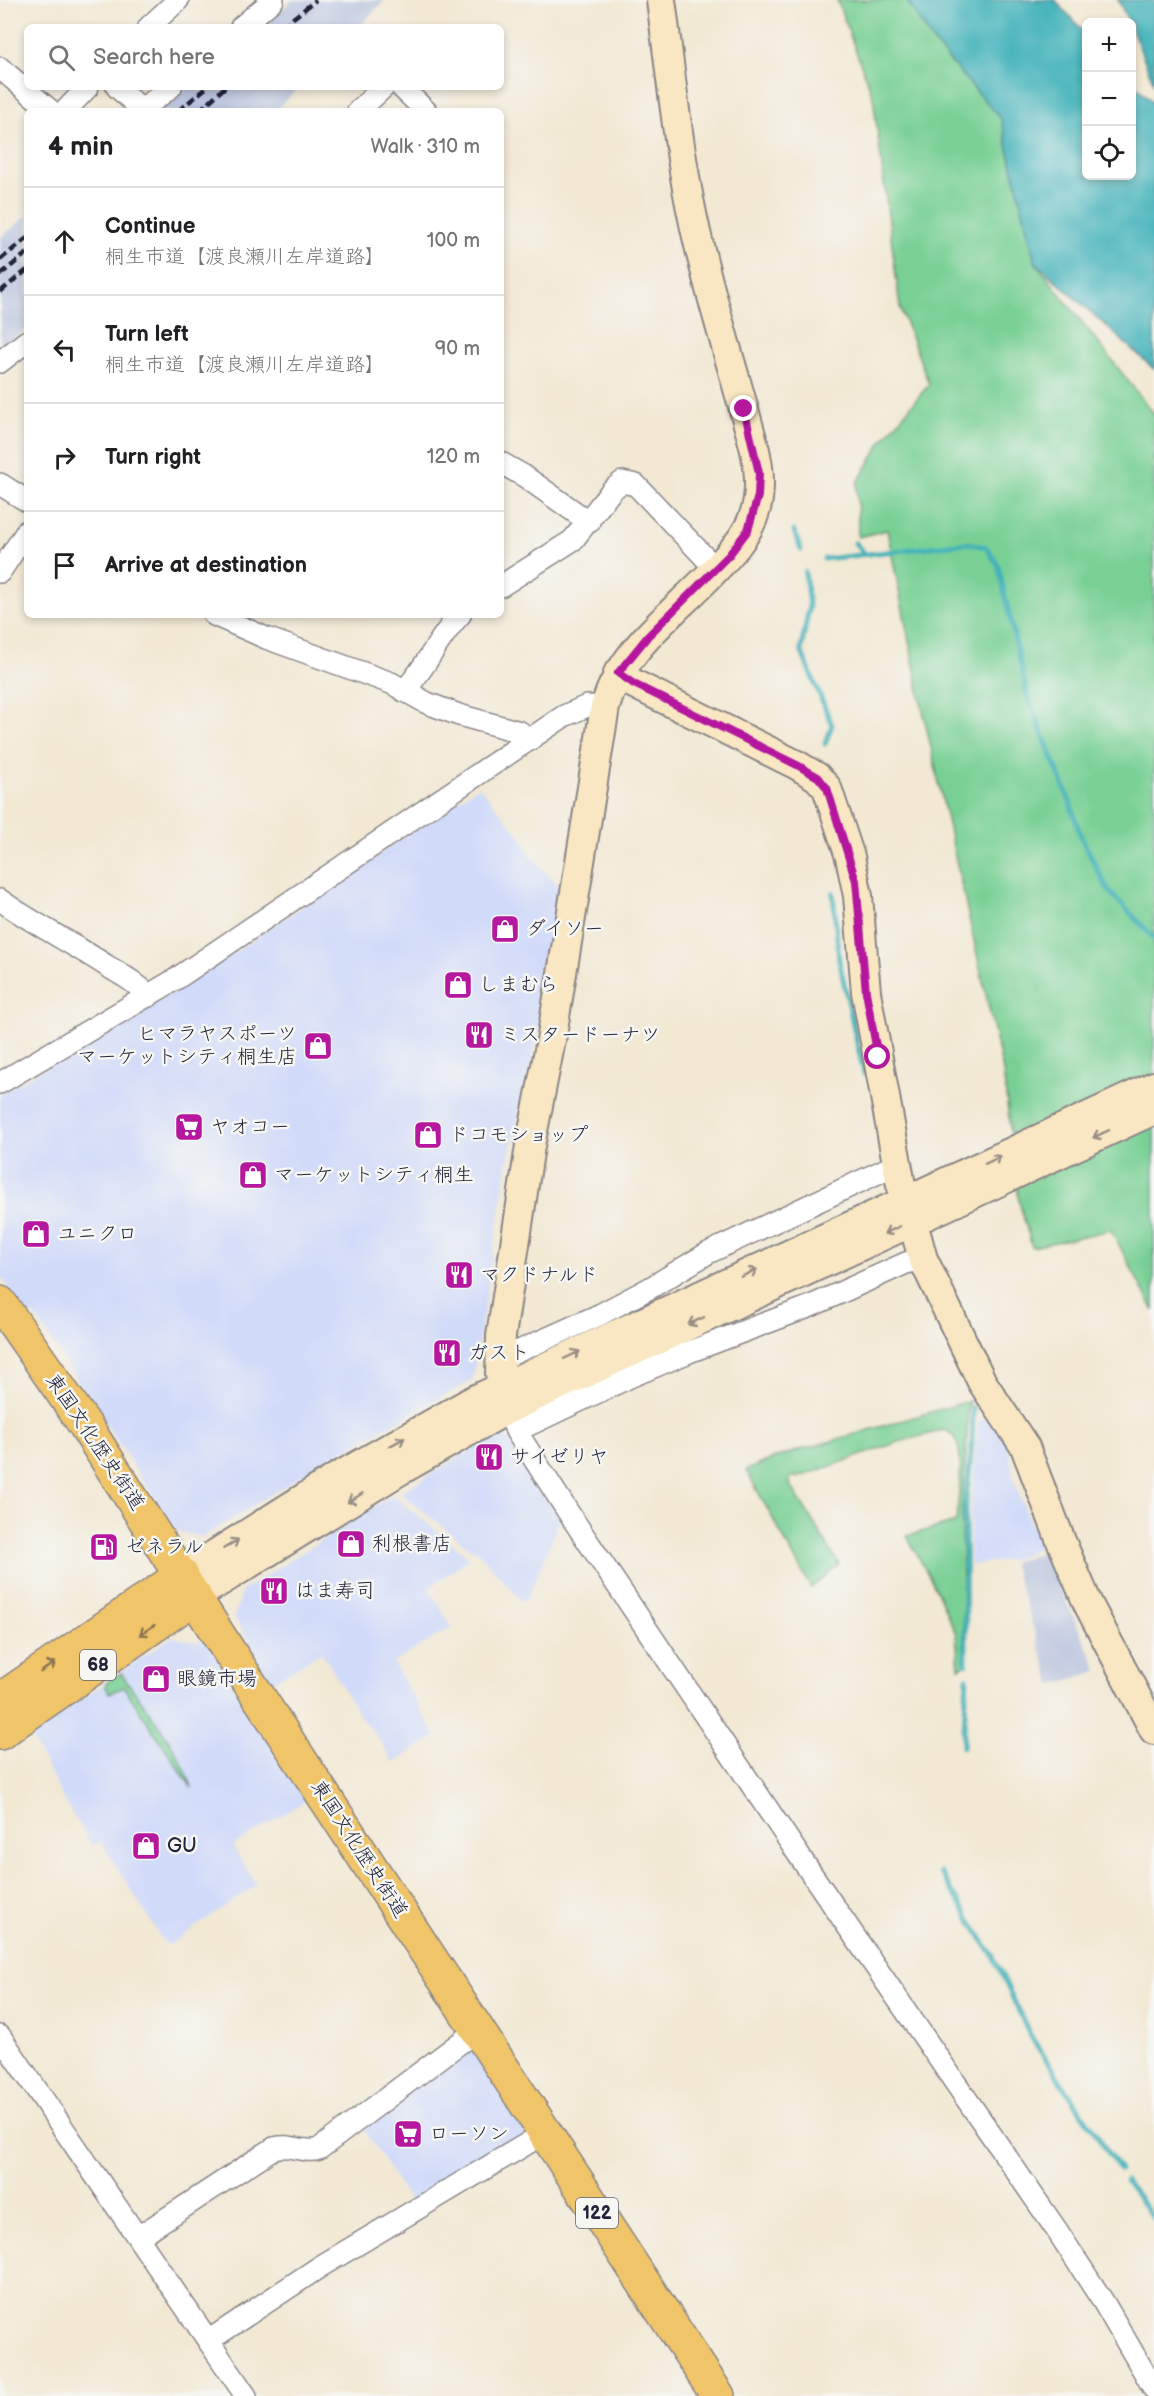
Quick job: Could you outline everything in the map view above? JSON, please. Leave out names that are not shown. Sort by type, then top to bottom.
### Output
[{"type":"main road","name":"東国文化歴史街道","points":[[0,1303],[85,1425],[477,2030],[718,2396]]},
{"type":"main road","name":"68","points":[[0,1700],[189,1586]]},
{"type":"main road","name":"68","points":[[0,1733],[189,1586]]},
{"type":"street","points":[[152,24],[178,0]]},
{"type":"street","points":[[245,24],[273,0]]},
{"type":"street","points":[[661,0],[676,122],[693,216],[754,446],[759,473],[758,496],[748,530],[739,543],[648,636],[618,673],[605,707],[552,1035],[530,1146],[501,1336],[506,1397],[800,1857],[1058,2232],[1104,2303],[1154,2389]]},
{"type":"street","points":[[0,68],[24,88]]},
{"type":"street","points":[[26,90],[47,108]]},
{"type":"street","points":[[68,108],[85,90]]},
{"type":"street","points":[[120,90],[139,107],[144,108],[167,90]]},
{"type":"street","points":[[361,108],[381,90]]},
{"type":"street","points":[[404,90],[423,108]]},
{"type":"street","points":[[0,362],[24,343]]},
{"type":"street","points":[[504,465],[524,476],[589,522]]},
{"type":"street","points":[[504,584],[568,544],[589,522],[617,485],[622,482],[631,483],[716,568]]},
{"type":"street","points":[[0,484],[24,499]]},
{"type":"street","points":[[0,572],[24,536]]},
{"type":"street","points":[[220,618],[241,628],[391,684],[427,703],[459,715],[520,732],[530,740]]},
{"type":"street","points":[[404,691],[458,618]]},
{"type":"street","points":[[189,1586],[399,1471],[506,1397],[599,1315],[708,1253],[899,1175],[866,992],[858,896],[850,857],[827,788],[818,777],[797,765],[634,684],[618,673]]},
{"type":"street","points":[[0,1083],[149,996],[575,710],[586,706],[605,707]]},
{"type":"street","points":[[0,900],[27,919],[111,968],[140,987],[149,996]]},
{"type":"street","points":[[506,1397],[942,1195],[1154,1086]]},
{"type":"street","points":[[942,1195],[1154,1110]]},
{"type":"street","points":[[506,1397],[632,1376],[811,1306],[906,1263],[920,1248],[982,1382],[1025,1448],[1088,1604],[1154,1730]]},
{"type":"street","points":[[138,2237],[274,2148],[283,2145],[308,2151],[319,2149],[477,2030]]},
{"type":"street","points":[[0,2036],[246,2396]]},
{"type":"street","points":[[208,2341],[321,2266],[545,2133]]},
{"type":"shaded area","points":[[292,0],[385,0],[362,24],[266,24]]},
{"type":"shaded area","points":[[184,90],[296,90],[278,108],[161,108]]},
{"type":"shaded area","points":[[24,218],[24,330],[0,349],[0,238]]},
{"type":"shaded area","name":"マーケットシティ桐生","points":[[479,786],[521,837],[533,858],[560,887],[539,1028],[509,1155],[473,1377],[471,1381],[333,1456],[203,1537],[176,1531],[34,1314],[28,1318],[0,1275],[0,1094],[197,978]]},
{"type":"shaded area","points":[[993,1416],[1007,1442],[1014,1481],[1040,1547],[1014,1559],[970,1565],[970,1512],[978,1421]]},
{"type":"shaded area","points":[[502,1430],[561,1518],[527,1600],[522,1601],[474,1548],[473,1551],[400,1493]]},
{"type":"shaded area","points":[[393,1495],[470,1558],[429,1588],[452,1627],[393,1663],[436,1736],[393,1763],[378,1738],[358,1714],[322,1652],[267,1685],[247,1655],[255,1651],[234,1617],[243,1590]]},
{"type":"shaded area","points":[[1044,1553],[1098,1671],[1052,1685],[1012,1562]]},
{"type":"shaded area","points":[[172,1637],[198,1642],[205,1638],[310,1798],[233,1846],[256,1885],[168,1946],[101,1842],[92,1846],[65,1802],[30,1735]]},
{"type":"shaded area","points":[[466,2047],[472,2048],[530,2137],[414,2208],[361,2125]]},
{"type":"green space","points":[[837,0],[906,0],[935,44],[1001,119],[1035,262],[1154,414],[1154,1311],[1111,1230],[1032,1247],[1019,1201],[1003,1071],[925,721],[887,530],[858,537],[857,483],[883,440],[929,384],[900,307],[873,97]]},
{"type":"green space","points":[[969,1401],[962,1512],[964,1665],[959,1668],[956,1634],[935,1587],[907,1536],[956,1522],[960,1457],[952,1435],[944,1430],[899,1442],[797,1478],[793,1476],[790,1479],[790,1484],[839,1564],[811,1588],[746,1470],[780,1456]]},
{"type":"green space","points":[[121,1673],[171,1744],[192,1788],[124,1687],[110,1693],[105,1686],[107,1682]]},
{"type":"water","points":[[906,0],[1055,0],[1082,30],[1082,180],[1136,180],[1136,85],[1154,104],[1154,369],[1035,262],[1001,119],[935,44]]},
{"type":"water","points":[[1118,0],[1154,0],[1154,84],[1136,39],[1136,18],[1127,18]]},
{"type":"waterway","points":[[794,531],[801,550]]},
{"type":"waterway","points":[[855,543],[865,554]]},
{"type":"waterway","points":[[824,559],[967,543],[986,547],[998,565],[1028,698],[1069,799],[1081,837],[1108,890],[1154,938]]},
{"type":"waterway","points":[[805,572],[809,607],[801,650],[832,725],[825,744]]},
{"type":"waterway","points":[[833,893],[839,960],[864,1074]]},
{"type":"waterway","points":[[966,1664],[965,1511],[972,1444],[973,1407]]},
{"type":"waterway","points":[[963,1747],[967,1678]]},
{"type":"waterway","points":[[940,1872],[993,1956],[1031,2037],[1120,2170]]},
{"type":"waterway","points":[[1126,2181],[1154,2219]]},
{"type":"railway","points":[[286,24],[316,0]]},
{"type":"railway","points":[[182,108],[203,90]]},
{"type":"railway","points":[[202,108],[222,90]]},
{"type":"railway","points":[[0,260],[24,240]]},
{"type":"railway","points":[[0,275],[24,255]]},
{"type":"railway","points":[[0,292],[24,272]]},
{"type":"place","name":"ダイソー","points":[[505,929]]},
{"type":"place","name":"しまむら","points":[[458,985]]},
{"type":"place","name":"ミスタードーナツ","points":[[479,1035]]},
{"type":"place","name":"ヒマラヤスポーツ マーケットシティ桐生店","points":[[318,1046]]},
{"type":"place","name":"ヤオコー","points":[[189,1127]]},
{"type":"place","name":"ドコモショップ","points":[[428,1135]]},
{"type":"place","name":"マーケットシティ桐生","points":[[253,1175]]},
{"type":"place","name":"ユニクロ","points":[[36,1234]]},
{"type":"place","name":"マクドナルド","points":[[459,1275]]},
{"type":"place","name":"ガスト","points":[[447,1353]]},
{"type":"place","name":"サイゼリヤ","points":[[489,1457]]},
{"type":"place","name":"利根書店","points":[[351,1544]]},
{"type":"place","name":"ゼネラル","points":[[104,1547]]},
{"type":"place","name":"はま寿司","points":[[274,1591]]},
{"type":"place","name":"眼鏡市場","points":[[156,1679]]},
{"type":"place","name":"GU","points":[[146,1846]]},
{"type":"place","name":"ローソン","points":[[408,2134]]},
{"type":"route","points":[[744,409],[759,473],[758,496],[748,530],[729,555],[648,636],[618,673],[634,684],[797,765],[823,782],[830,795],[856,881],[866,992],[878,1057]]}]
